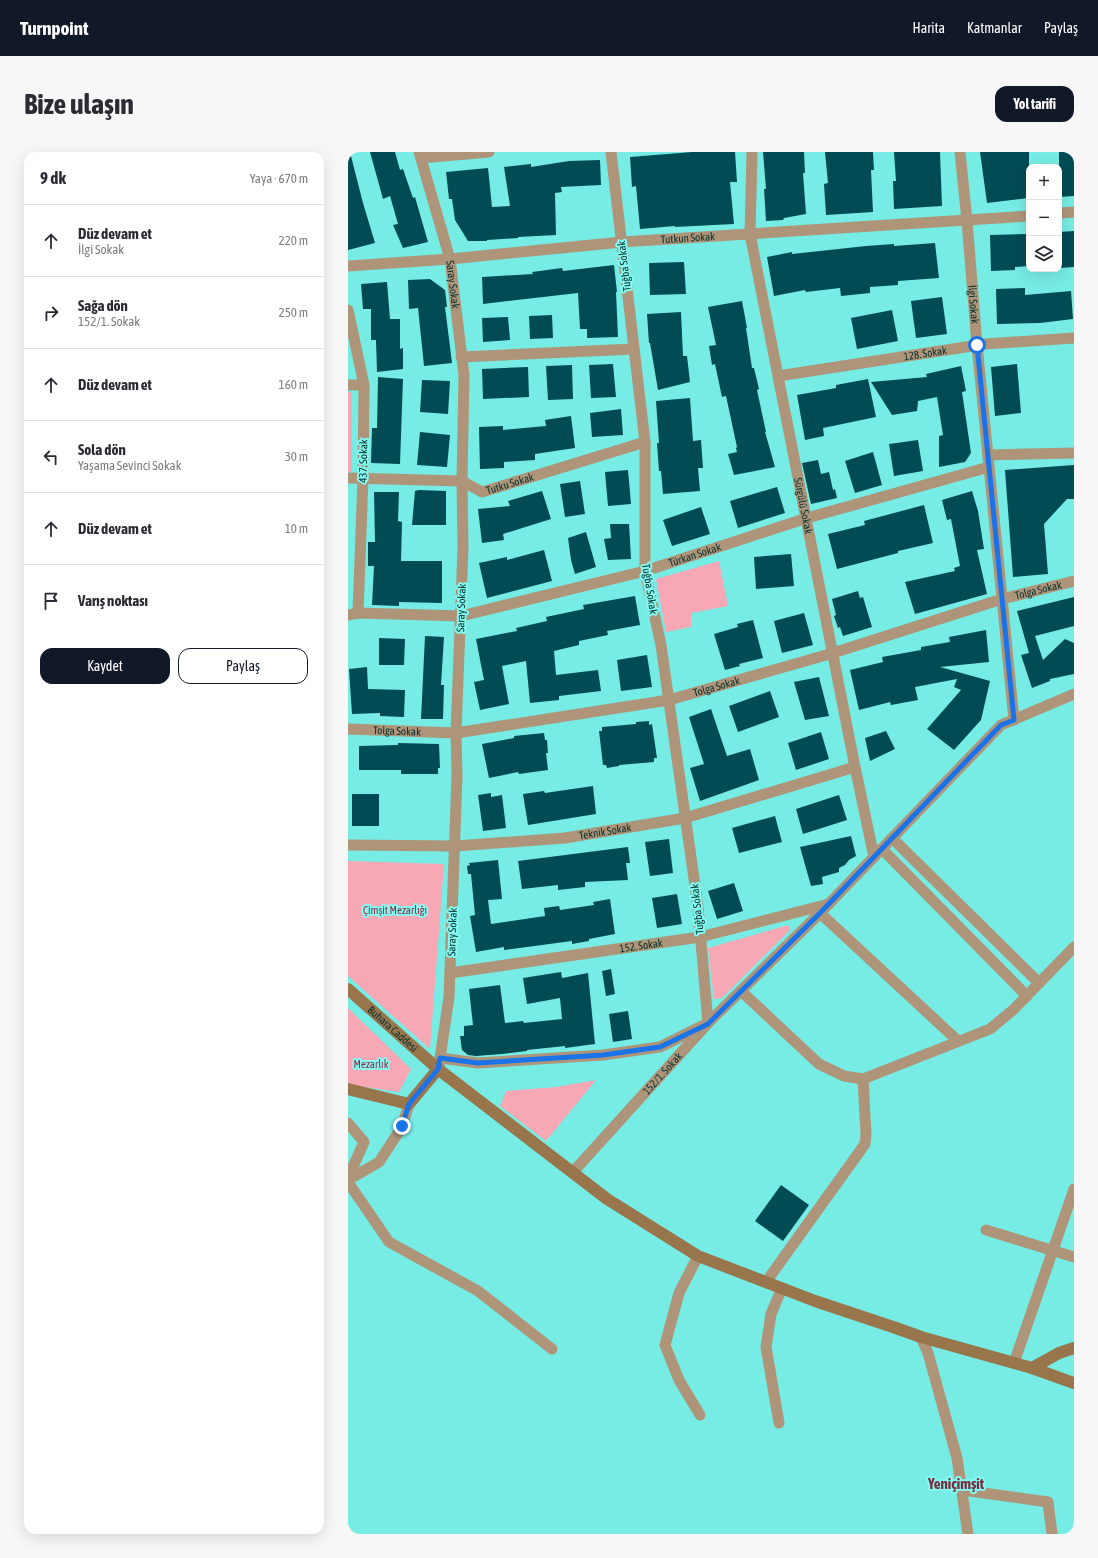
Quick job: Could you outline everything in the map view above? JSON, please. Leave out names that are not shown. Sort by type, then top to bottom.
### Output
[{"type":"street","points":[[420,155],[490,152]]},
{"type":"street","name":"Tuğba Sokak","points":[[611,152],[645,442],[645,571],[661,645],[698,907],[708,1024]]},
{"type":"street","name":"Sürgülü Sokak","points":[[752,152],[750,234],[874,857]]},
{"type":"street","name":"İlgi Sokak","points":[[960,152],[977,345],[1014,720]]},
{"type":"street","name":"Saray Sokak","points":[[420,155],[450,259],[464,375],[462,481],[463,548],[456,733],[457,776],[455,846],[449,997],[439,1063]]},
{"type":"street","points":[[1062,213],[1074,212]]},
{"type":"street","name":"Tutkun Sokak","points":[[348,266],[450,259],[622,242],[1026,216]]},
{"type":"street","name":"437. Sokak","points":[[348,310],[364,385],[363,478],[353,614]]},
{"type":"street","name":"128. Sokak","points":[[778,376],[977,345],[1074,338]]},
{"type":"street","points":[[461,357],[634,349]]},
{"type":"street","points":[[348,385],[364,385]]},
{"type":"street","name":"Tutku Sokak","points":[[348,478],[462,481],[482,492],[645,442]]},
{"type":"street","points":[[988,455],[1074,453]]},
{"type":"street","name":"Türkan Sokak","points":[[353,614],[461,616],[645,571],[806,518],[989,467]]},
{"type":"street","name":"Tolga Sokak","points":[[348,729],[456,733],[669,700],[833,653],[1002,599],[1074,581]]},
{"type":"street","name":"152/1. Sokak","points":[[573,1172],[708,1024],[829,904],[1001,725],[1074,694]]},
{"type":"street","name":"Teknik Sokak","points":[[348,845],[455,846],[566,838],[685,818],[855,767]]},
{"type":"street","points":[[892,838],[1039,984]]},
{"type":"street","points":[[882,849],[1027,996]]},
{"type":"street","name":"152. Sokak","points":[[450,973],[700,937],[829,904]]},
{"type":"street","points":[[820,913],[958,1041]]},
{"type":"street","points":[[741,991],[819,1064],[844,1076],[863,1079],[990,1029],[1013,1010],[1074,947]]},
{"type":"street","name":"Buhara Caddesi","points":[[348,989],[607,1199],[698,1256],[920,1338],[1032,1368],[1074,1383]]},
{"type":"street","points":[[348,1180],[379,1162],[402,1126],[409,1104],[439,1063],[478,1063],[610,1054],[660,1047],[708,1024]]},
{"type":"street","points":[[766,1282],[865,1144],[866,1134],[863,1079]]},
{"type":"street","points":[[348,1090],[409,1104]]},
{"type":"street","points":[[348,1123],[364,1142],[348,1180]]},
{"type":"street","points":[[348,1180],[389,1242],[478,1292],[552,1349]]},
{"type":"street","points":[[1014,1363],[1054,1251],[1074,1189]]},
{"type":"street","points":[[986,1230],[1074,1256]]},
{"type":"street","points":[[698,1256],[679,1293],[665,1345],[679,1380],[700,1415]]},
{"type":"street","points":[[779,1423],[766,1347],[771,1314],[782,1288]]},
{"type":"street","points":[[920,1338],[928,1353],[957,1458],[968,1534]]},
{"type":"street","points":[[1032,1368],[1059,1353],[1074,1348]]},
{"type":"street","points":[[962,1490],[1048,1502],[1052,1534]]},
{"type":"green space","points":[[348,392],[352,392],[352,472],[348,472]]},
{"type":"green space","points":[[719,561],[728,606],[691,613],[691,627],[666,632],[656,579]]},
{"type":"green space","name":"Çimşit Mezarlığı","points":[[348,861],[444,864],[430,1049],[348,976]]},
{"type":"green space","points":[[788,925],[790,930],[722,998],[714,999],[708,948]]},
{"type":"green space","name":"Mezarlık","points":[[348,1008],[411,1069],[399,1092],[358,1086],[348,1083]]},
{"type":"green space","points":[[596,1080],[546,1141],[500,1106],[506,1091],[556,1087]]},
{"type":"building","points":[[370,152],[395,152],[400,170],[403,169],[413,198],[415,197],[428,242],[403,248],[393,225],[398,224],[390,196],[383,199]]},
{"type":"building","points":[[692,152],[735,152],[737,182],[730,182],[734,224],[640,229],[636,186],[632,187],[630,157]]},
{"type":"building","points":[[763,152],[804,152],[805,173],[803,173],[806,214],[784,218],[783,220],[766,221],[764,189],[766,189]]},
{"type":"building","points":[[825,152],[873,152],[874,170],[871,170],[873,212],[826,215],[824,184],[828,183]]},
{"type":"building","points":[[894,152],[940,152],[942,206],[894,209],[893,181],[896,181]]},
{"type":"building","points":[[980,152],[1029,152],[1029,164],[1026,164],[1026,198],[987,203]]},
{"type":"building","points":[[1059,152],[1074,152],[1074,196],[1062,197],[1062,164],[1059,164]]},
{"type":"building","points":[[351,156],[375,243],[348,250],[348,157]]},
{"type":"building","points":[[600,160],[601,185],[561,187],[562,192],[555,193],[556,235],[518,237],[487,241],[468,241],[455,220],[452,199],[449,199],[446,172],[488,168],[492,207],[510,206],[504,167],[531,164],[531,167],[569,161]]},
{"type":"building","points":[[1074,231],[1074,267],[1062,268],[1062,232]]},
{"type":"building","points":[[1026,234],[1026,266],[1015,267],[1015,270],[991,271],[990,235]]},
{"type":"building","points":[[935,243],[939,278],[898,281],[898,285],[870,287],[870,293],[841,296],[840,288],[806,292],[805,290],[774,296],[767,257],[792,252],[792,254],[866,246],[894,244],[894,246]]},
{"type":"building","points":[[684,262],[686,294],[650,295],[649,263]]},
{"type":"building","points":[[614,265],[617,292],[618,337],[587,338],[587,329],[580,329],[578,293],[483,304],[482,277],[533,274],[532,272],[562,268],[563,271]]},
{"type":"building","points":[[430,279],[445,290],[447,307],[445,307],[452,363],[424,366],[418,308],[409,309],[408,280]]},
{"type":"building","points":[[387,282],[390,319],[400,319],[400,349],[403,348],[403,369],[377,372],[376,340],[371,340],[371,309],[363,309],[361,284]]},
{"type":"building","points":[[1025,288],[1025,295],[1071,291],[1073,319],[1040,323],[997,324],[996,289]]},
{"type":"building","points":[[942,297],[947,334],[916,338],[911,301]]},
{"type":"building","points":[[742,301],[752,368],[754,368],[759,389],[757,390],[765,432],[775,467],[734,475],[728,454],[737,452],[737,447],[726,396],[722,397],[715,364],[712,365],[709,346],[716,345],[708,307]]},
{"type":"building","points":[[892,310],[898,341],[857,349],[851,318]]},
{"type":"building","points":[[681,312],[683,356],[687,356],[690,382],[658,390],[649,343],[647,314]]},
{"type":"building","points":[[552,315],[553,338],[530,339],[529,316]]},
{"type":"building","points":[[508,317],[510,340],[483,342],[482,318]]},
{"type":"building","points":[[613,364],[616,397],[591,398],[589,365]]},
{"type":"building","points":[[1017,364],[1021,413],[995,416],[991,367]]},
{"type":"building","points":[[572,365],[573,399],[548,400],[546,366]]},
{"type":"building","points":[[961,366],[966,391],[962,392],[971,453],[965,462],[939,467],[939,436],[943,435],[937,397],[918,401],[917,411],[892,415],[871,382],[927,377],[926,374]]},
{"type":"building","points":[[528,367],[529,397],[483,399],[482,369]]},
{"type":"building","points":[[378,377],[403,379],[400,464],[371,463],[372,428],[377,428]]},
{"type":"building","points":[[868,379],[876,417],[823,428],[824,436],[805,440],[797,395],[836,388],[836,385]]},
{"type":"building","points":[[422,380],[450,381],[448,414],[420,412]]},
{"type":"building","points":[[690,398],[693,441],[701,440],[703,468],[698,468],[700,491],[663,494],[661,471],[659,471],[656,401]]},
{"type":"building","points":[[621,409],[623,435],[592,437],[590,413]]},
{"type":"building","points":[[571,416],[575,448],[535,454],[535,460],[504,462],[504,468],[480,469],[479,427],[503,426],[503,430],[546,426],[545,420]]},
{"type":"building","points":[[420,432],[450,435],[447,467],[417,465]]},
{"type":"building","points":[[918,440],[923,471],[894,476],[889,444]]},
{"type":"building","points":[[873,452],[882,485],[855,493],[845,461]]},
{"type":"building","points":[[818,460],[821,474],[829,472],[833,490],[835,489],[837,498],[811,504],[802,463]]},
{"type":"building","points":[[1074,465],[1074,499],[1067,499],[1044,524],[1048,574],[1013,577],[1005,470]]},
{"type":"building","points":[[628,470],[631,504],[608,506],[605,472]]},
{"type":"building","points":[[580,481],[585,514],[565,517],[560,484]]},
{"type":"building","points":[[777,487],[785,513],[738,528],[730,501]]},
{"type":"building","points":[[415,491],[446,491],[446,525],[412,525]]},
{"type":"building","points":[[542,491],[551,519],[503,534],[504,540],[482,543],[478,509],[510,506],[508,501]]},
{"type":"building","points":[[972,491],[978,511],[984,549],[977,550],[987,594],[915,614],[905,582],[955,571],[954,568],[960,566],[951,519],[947,520],[942,500]]},
{"type":"building","points":[[374,492],[399,492],[398,521],[402,522],[401,561],[442,561],[442,603],[399,602],[399,606],[372,605],[374,566],[368,566],[368,542],[375,542]]},
{"type":"building","points":[[924,505],[933,543],[898,551],[898,553],[837,569],[828,534],[865,525],[864,521]]},
{"type":"building","points":[[701,507],[710,534],[672,546],[663,520]]},
{"type":"building","points":[[610,524],[629,524],[631,559],[608,560],[604,539],[611,538]]},
{"type":"building","points":[[586,532],[596,567],[575,574],[571,560],[568,538]]},
{"type":"building","points":[[544,550],[552,581],[487,598],[479,563],[507,557],[507,560]]},
{"type":"building","points":[[791,554],[794,586],[756,589],[754,557]]},
{"type":"building","points":[[858,591],[860,598],[863,597],[872,627],[843,636],[840,627],[838,628],[834,616],[836,615],[832,599]]},
{"type":"building","points":[[635,596],[640,625],[607,631],[608,635],[579,641],[579,645],[554,651],[556,675],[598,670],[601,691],[559,696],[559,700],[530,703],[526,661],[502,666],[509,704],[480,710],[474,682],[484,680],[476,639],[517,631],[516,628],[547,621],[546,617],[584,609],[583,605]]},
{"type":"building","points":[[1074,597],[1074,626],[1035,636],[1043,660],[1065,639],[1074,643],[1074,674],[1050,679],[1050,681],[1032,688],[1021,655],[1029,653],[1017,611]]},
{"type":"building","points":[[804,613],[813,645],[782,653],[774,621]]},
{"type":"building","points":[[753,620],[763,658],[739,664],[740,666],[725,670],[714,634],[738,627],[737,624]]},
{"type":"building","points":[[986,630],[989,662],[940,667],[990,681],[981,720],[954,750],[927,729],[961,690],[954,687],[957,679],[915,687],[918,700],[891,705],[890,702],[859,710],[850,670],[883,662],[882,657],[921,650],[921,647],[950,642],[949,637]]},
{"type":"building","points":[[425,636],[444,637],[441,685],[444,685],[443,719],[421,719]]},
{"type":"building","points":[[379,638],[405,639],[404,665],[379,665]]},
{"type":"building","points":[[647,655],[652,687],[621,691],[617,660]]},
{"type":"building","points":[[367,667],[368,689],[405,690],[404,717],[380,716],[380,713],[352,714],[349,669]]},
{"type":"building","points":[[819,677],[829,716],[805,720],[794,682]]},
{"type":"building","points":[[770,691],[779,717],[738,732],[729,706]]},
{"type":"building","points":[[711,709],[727,756],[750,749],[759,780],[700,801],[690,768],[704,764],[689,717]]},
{"type":"building","points":[[649,721],[649,725],[652,724],[657,758],[654,758],[654,762],[619,765],[607,768],[606,765],[603,765],[599,731],[602,731],[602,727],[636,724],[636,722]]},
{"type":"building","points":[[886,731],[895,749],[870,761],[865,738]]},
{"type":"building","points":[[821,732],[829,759],[796,770],[788,743]]},
{"type":"building","points":[[544,733],[545,740],[547,740],[548,753],[546,753],[548,770],[519,774],[518,772],[489,778],[482,744],[514,738],[514,736]]},
{"type":"building","points":[[398,743],[439,744],[440,768],[438,768],[438,774],[401,774],[401,770],[359,770],[359,746],[398,745]]},
{"type":"building","points":[[593,786],[596,814],[528,825],[523,794],[544,791],[545,793]]},
{"type":"building","points":[[491,793],[491,797],[502,795],[506,828],[483,831],[478,795]]},
{"type":"building","points":[[352,794],[379,794],[379,826],[352,826]]},
{"type":"building","points":[[839,795],[847,820],[803,834],[796,809]]},
{"type":"building","points":[[775,816],[782,842],[739,853],[732,828]]},
{"type":"building","points":[[851,836],[856,856],[839,868],[839,872],[822,877],[823,884],[811,886],[800,847]]},
{"type":"building","points":[[669,839],[673,873],[650,876],[645,842]]},
{"type":"building","points":[[628,847],[630,863],[626,863],[628,880],[585,882],[585,887],[558,890],[558,885],[522,889],[518,861]]},
{"type":"building","points":[[498,860],[502,899],[488,900],[491,924],[545,916],[544,908],[559,906],[560,910],[594,905],[593,902],[610,899],[615,934],[572,944],[572,941],[504,950],[504,947],[476,952],[470,916],[475,915],[471,874],[468,874],[467,866],[470,865],[469,863]]},
{"type":"building","points":[[734,883],[743,911],[717,919],[708,891]]},
{"type":"building","points":[[677,894],[682,924],[657,928],[652,898]]},
{"type":"building","points":[[611,969],[615,994],[606,996],[602,971]]},
{"type":"building","points":[[561,972],[562,978],[588,973],[595,1044],[476,1056],[468,1055],[462,1050],[460,1036],[464,1036],[464,1026],[473,1025],[469,989],[500,985],[505,1023],[523,1021],[524,1023],[562,1019],[560,998],[527,1004],[523,978]]},
{"type":"building","points":[[628,1011],[632,1039],[613,1042],[609,1014]]},
{"type":"building","points":[[781,1185],[809,1205],[783,1241],[755,1221]]},
{"type":"district","name":"Yeniçimşit","points":[[956,1483]]},
{"type":"route","points":[[402,1126],[409,1104],[438,1069],[440,1058],[478,1063],[603,1055],[660,1047],[708,1024],[820,913],[1001,725],[1014,720],[977,345]]}]
